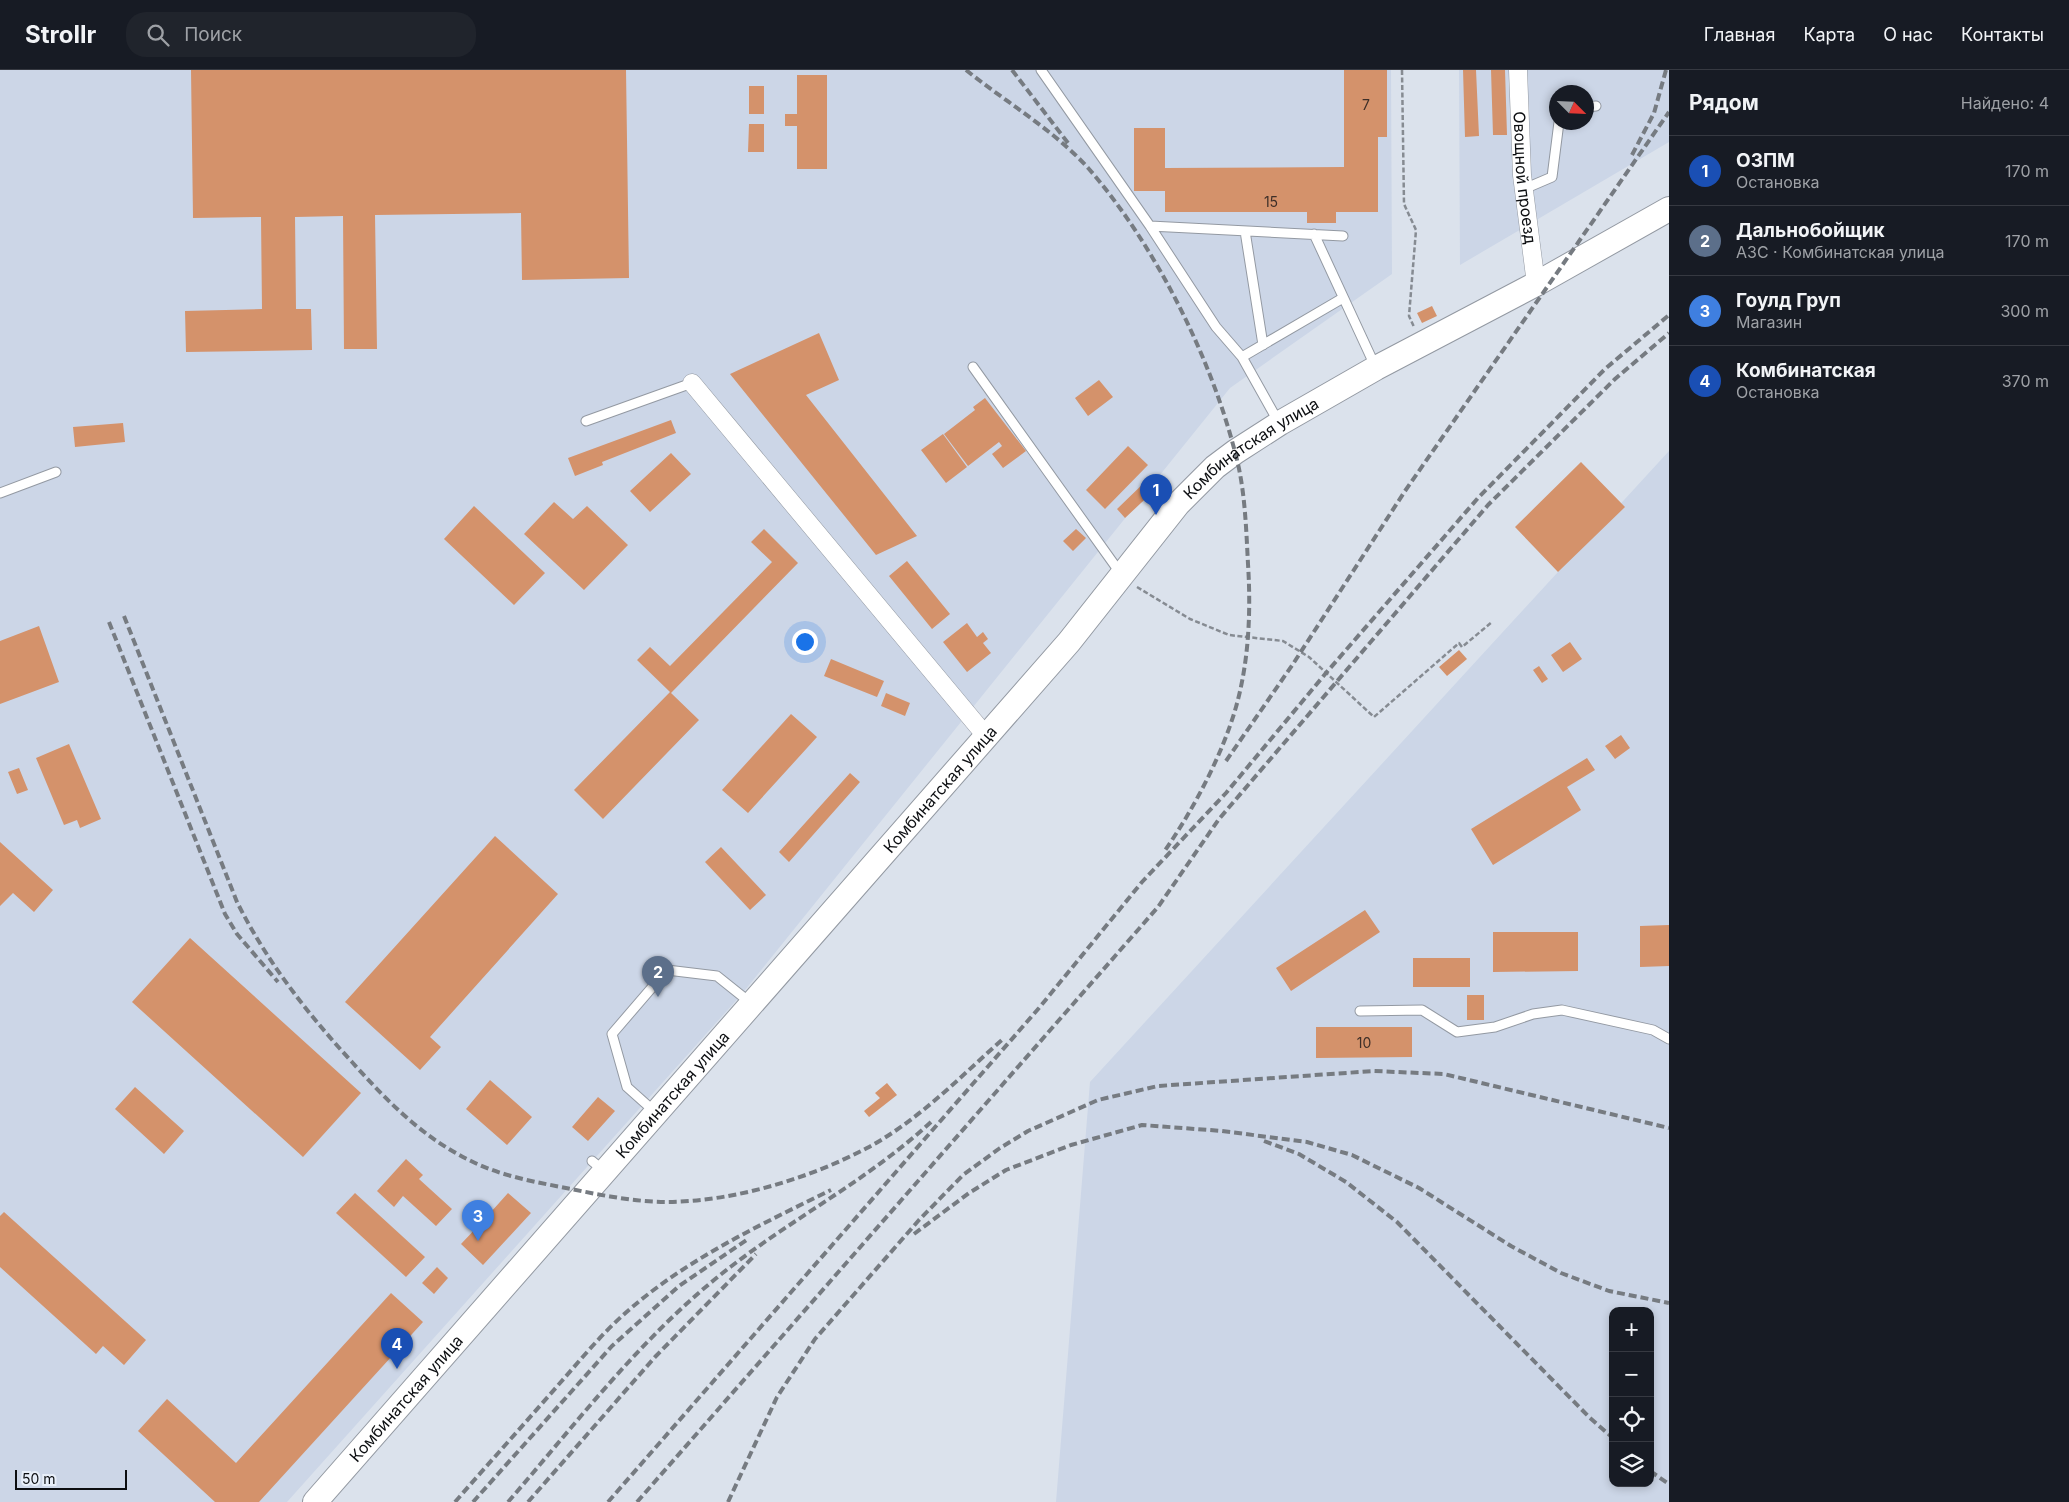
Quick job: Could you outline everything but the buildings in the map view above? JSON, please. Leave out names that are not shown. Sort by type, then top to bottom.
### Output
[{"type":"main road","name":"Комбинатская улица","points":[[315,1502],[598,1166],[656,1113],[1069,642],[1195,486],[1215,467],[1280,423],[1376,368],[1536,284],[1669,209]]},
{"type":"street","name":"Овощной проезд","points":[[1518,70],[1524,189],[1536,284]]},
{"type":"street","points":[[692,383],[986,736]]},
{"type":"lane","points":[[1041,70],[1150,226],[1216,327],[1242,357],[1280,423]]},
{"type":"lane","points":[[1524,189],[1552,177],[1558,130]]},
{"type":"lane","points":[[1150,226],[1343,236]]},
{"type":"lane","points":[[1245,231],[1263,345]]},
{"type":"lane","points":[[1314,234],[1376,368]]},
{"type":"lane","points":[[1242,357],[1343,298]]},
{"type":"lane","points":[[973,367],[1122,577]]},
{"type":"lane","points":[[586,421],[692,383]]},
{"type":"lane","points":[[0,492],[56,472]]},
{"type":"lane","points":[[656,1113],[627,1087],[612,1034],[667,970],[716,976],[752,1004]]},
{"type":"lane","points":[[1360,1011],[1422,1010],[1457,1032],[1495,1026],[1532,1014],[1562,1010],[1653,1030],[1669,1039]]},
{"type":"path","points":[[1402,70],[1404,204],[1416,230],[1410,316],[1421,346]]},
{"type":"path","points":[[1122,577],[1190,619],[1229,635],[1283,641],[1309,657],[1374,717],[1459,643],[1462,647],[1492,622]]},
{"type":"shaded area","points":[[0,70],[1391,70],[1392,274],[1230,388],[741,995],[287,1502],[0,1502]]},
{"type":"shaded area","points":[[1459,70],[1669,70],[1669,142],[1460,265]]},
{"type":"shaded area","points":[[1669,451],[1669,1502],[1056,1502],[1090,1082]]},
{"type":"railway","points":[[966,70],[1061,142],[1089,169],[1113,199],[1158,266],[1195,340],[1211,378],[1235,452],[1241,479],[1249,582],[1249,618],[1244,672],[1230,726],[1215,763],[1186,819],[1164,852]]},
{"type":"railway","points":[[1012,70],[1068,143]]},
{"type":"railway","points":[[1632,155],[1654,113],[1666,70]]},
{"type":"railway","points":[[1226,761],[1293,664],[1405,491],[1669,112]]},
{"type":"railway","points":[[608,1502],[1039,1008],[1142,882],[1226,793],[1326,673],[1478,498],[1605,369],[1669,315]]},
{"type":"railway","points":[[637,1502],[1158,907],[1219,819],[1488,505],[1615,379],[1669,333]]},
{"type":"railway","points":[[124,616],[237,902],[261,945],[304,1006],[335,1044],[379,1091],[421,1130],[471,1161],[504,1174],[526,1180],[628,1199],[655,1202],[693,1201],[745,1193],[820,1169],[867,1148],[886,1137],[938,1098],[1003,1039]]},
{"type":"railway","points":[[109,622],[225,914],[237,934],[278,982]]},
{"type":"railway","points":[[728,1502],[777,1397],[815,1339],[919,1220],[963,1175],[1000,1148],[1028,1131],[1098,1100],[1158,1086],[1374,1071],[1444,1074],[1669,1128]]},
{"type":"railway","points":[[508,1502],[606,1386],[685,1305],[740,1259],[852,1184],[906,1144],[931,1122]]},
{"type":"railway","points":[[914,1234],[969,1193],[1006,1170],[1071,1145],[1142,1125],[1222,1131],[1307,1142],[1352,1155],[1419,1188],[1511,1246],[1561,1273],[1609,1291],[1669,1303]]},
{"type":"railway","points":[[1264,1141],[1299,1154],[1346,1182],[1397,1222],[1590,1418],[1609,1435]]},
{"type":"railway","points":[[455,1502],[611,1326],[630,1309],[701,1258],[753,1229],[831,1190]]},
{"type":"railway","points":[[473,1502],[612,1346],[679,1286],[748,1239]]},
{"type":"railway","points":[[528,1502],[655,1357],[756,1254]]},
{"type":"railway","points":[[1654,1474],[1669,1484]]},
{"type":"place","name":"ОЗПМ","points":[[1156,515]]},
{"type":"place","name":"Дальнобойщик","points":[[658,997]]},
{"type":"place","name":"Гоулд Груп","points":[[478,1241]]},
{"type":"place","name":"Комбинатская","points":[[397,1369]]}]
